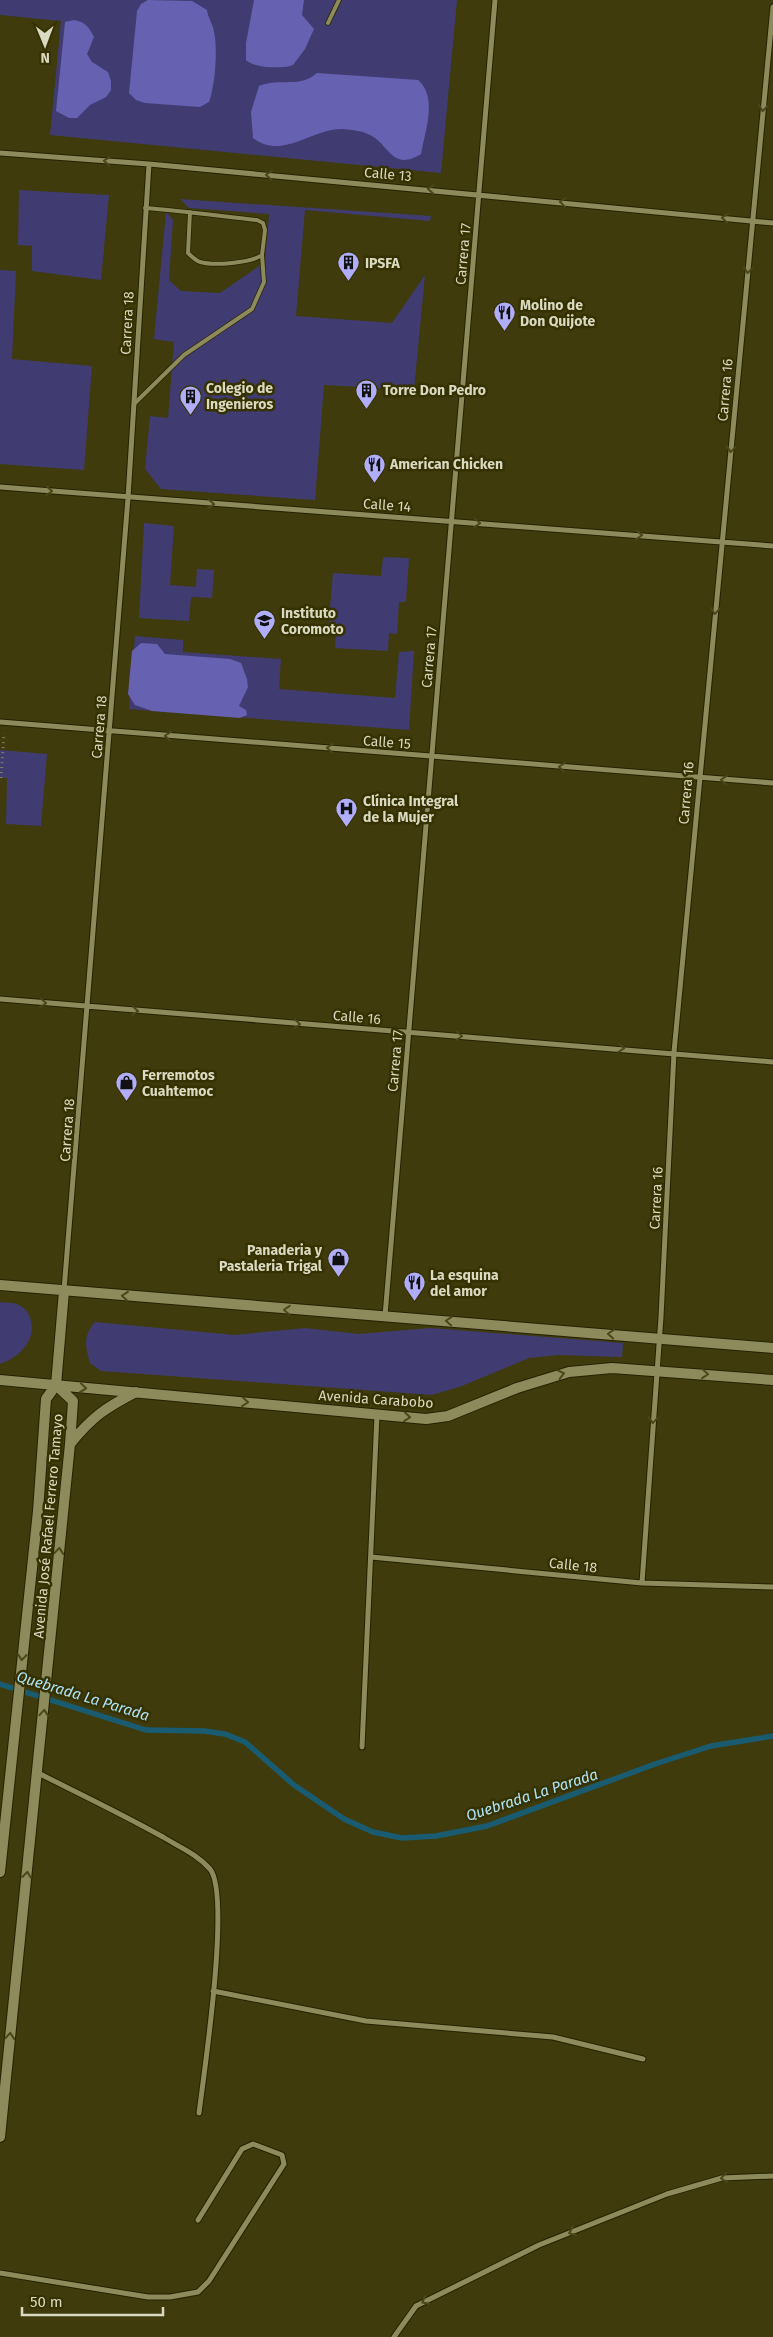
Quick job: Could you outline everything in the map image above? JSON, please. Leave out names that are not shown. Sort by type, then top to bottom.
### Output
[{"type":"main road","points":[[0,1285],[659,1337],[773,1348]]},
{"type":"main road","points":[[56,1385],[64,1291]]},
{"type":"main road","name":"Avenida Carabobo","points":[[0,1380],[426,1419],[448,1416],[517,1388],[569,1372],[612,1368],[773,1380]]},
{"type":"main road","name":"Avenida José Rafael Ferrero Tamayo","points":[[0,1872],[2,1832],[38,1511],[46,1399],[56,1385],[73,1401],[70,1444],[0,2137]]},
{"type":"main road","points":[[70,1444],[89,1421],[105,1408],[136,1392]]},
{"type":"street","name":"Carrera 17","points":[[385,1316],[496,0]]},
{"type":"street","name":"Carrera 16","points":[[642,1584],[657,1371],[674,1052],[698,778],[773,7]]},
{"type":"street","name":"Calle 13","points":[[0,154],[149,164],[773,223]]},
{"type":"street","name":"Carrera 18","points":[[64,1291],[79,1128],[86,1007],[128,498],[149,164]]},
{"type":"street","name":"Calle 14","points":[[0,487],[773,546]]},
{"type":"street","name":"Calle 15","points":[[2,722],[773,783]]},
{"type":"street","name":"Calle 16","points":[[0,999],[674,1052],[773,1062]]},
{"type":"street","points":[[362,1747],[377,1415]]},
{"type":"street","name":"Calle 18","points":[[371,1557],[642,1584],[773,1588]]},
{"type":"street","points":[[38,1773],[138,1824],[198,1858],[211,1871],[218,1888],[218,1909],[213,1991],[199,2114]]},
{"type":"street","points":[[213,1991],[366,2021],[553,2037],[643,2059]]},
{"type":"street","points":[[0,2273],[148,2297],[170,2297],[198,2292],[209,2281],[284,2164],[282,2155],[253,2144],[242,2149],[198,2220]]},
{"type":"street","points":[[394,2337],[416,2306],[539,2245],[667,2194],[722,2178],[773,2176]]},
{"type":"lane","points":[[328,23],[339,0]]},
{"type":"lane","points":[[134,404],[184,354],[252,308],[264,282],[262,255],[265,230],[263,223],[258,220],[145,208]]},
{"type":"lane","points":[[190,212],[188,253],[194,260],[203,263],[250,262],[262,255]]},
{"type":"path","points":[[1,778],[2,722]]},
{"type":"shaded area","points":[[0,0],[457,0],[441,173],[50,135],[61,21],[0,15]]},
{"type":"shaded area","points":[[148,0],[192,1],[207,10],[215,39],[215,67],[209,102],[200,107],[145,103],[136,100],[129,93],[137,11],[141,4]]},
{"type":"shaded area","points":[[254,0],[304,0],[302,15],[314,29],[305,49],[293,65],[269,67],[255,65],[246,60],[246,43]]},
{"type":"shaded area","points":[[74,20],[84,24],[92,33],[94,37],[87,54],[92,62],[108,72],[111,90],[106,97],[90,105],[77,118],[69,118],[56,111],[65,22]]},
{"type":"shaded area","points":[[317,73],[418,80],[424,87],[429,105],[421,154],[411,159],[403,160],[392,155],[370,135],[344,129],[321,133],[286,145],[264,144],[253,138],[251,112],[259,86],[274,82],[303,81]]},
{"type":"shaded area","points":[[19,190],[109,195],[101,280],[32,271],[32,246],[18,245]]},
{"type":"shaded area","points":[[180,199],[431,216],[430,221],[305,210],[296,316],[392,323],[425,275],[414,390],[324,385],[315,500],[161,489],[145,469],[150,416],[168,418],[174,342],[154,339],[166,212],[173,220],[169,280],[181,291],[220,293],[265,262],[269,214],[189,208]]},
{"type":"shaded area","points":[[0,270],[16,271],[12,359],[92,366],[84,470],[0,464]]},
{"type":"shaded area","points":[[144,523],[174,526],[170,585],[196,587],[197,569],[214,570],[212,598],[191,597],[189,621],[139,618]]},
{"type":"shaded area","points":[[383,557],[409,558],[406,602],[399,602],[397,634],[389,633],[388,651],[335,648],[336,633],[328,632],[333,573],[381,576]]},
{"type":"shaded area","points":[[135,636],[183,640],[183,652],[281,659],[279,689],[395,698],[399,652],[414,651],[409,730],[129,709]]},
{"type":"shaded area","points":[[141,643],[157,644],[165,654],[230,659],[241,663],[248,687],[239,706],[246,710],[247,715],[240,718],[152,711],[135,705],[128,694],[132,651]]},
{"type":"shaded area","points":[[0,750],[47,754],[41,826],[6,824],[7,778],[0,778]]},
{"type":"shaded area","points":[[0,1302],[15,1303],[25,1309],[32,1326],[30,1338],[21,1352],[0,1364]]},
{"type":"shaded area","points":[[95,1322],[235,1335],[305,1328],[359,1334],[430,1328],[623,1343],[622,1357],[559,1355],[529,1358],[462,1386],[432,1395],[101,1371],[90,1363],[86,1346],[88,1332]]},
{"type":"waterway","name":"Quebrada La Parada","points":[[0,1684],[146,1730],[204,1731],[225,1734],[245,1742],[294,1785],[344,1819],[373,1832],[402,1838],[436,1836],[487,1826],[655,1764],[711,1746],[773,1736]]},
{"type":"place","name":"IPSFA","points":[[349,282]]},
{"type":"place","name":"Molino de Don Quijote","points":[[504,332]]},
{"type":"place","name":"Torre Don Pedro","points":[[367,409]]},
{"type":"place","name":"Colegio de Ingenieros","points":[[190,415]]},
{"type":"place","name":"American Chicken","points":[[374,483]]},
{"type":"place","name":"Instituto Coromoto","points":[[265,640]]},
{"type":"place","name":"Clínica Integral de la Mujer","points":[[347,828]]},
{"type":"place","name":"Ferremotos Cuahtemoc","points":[[126,1102]]},
{"type":"place","name":"Panaderia y Pastaleria Trigal","points":[[338,1277]]},
{"type":"place","name":"La esquina del amor","points":[[414,1302]]}]
